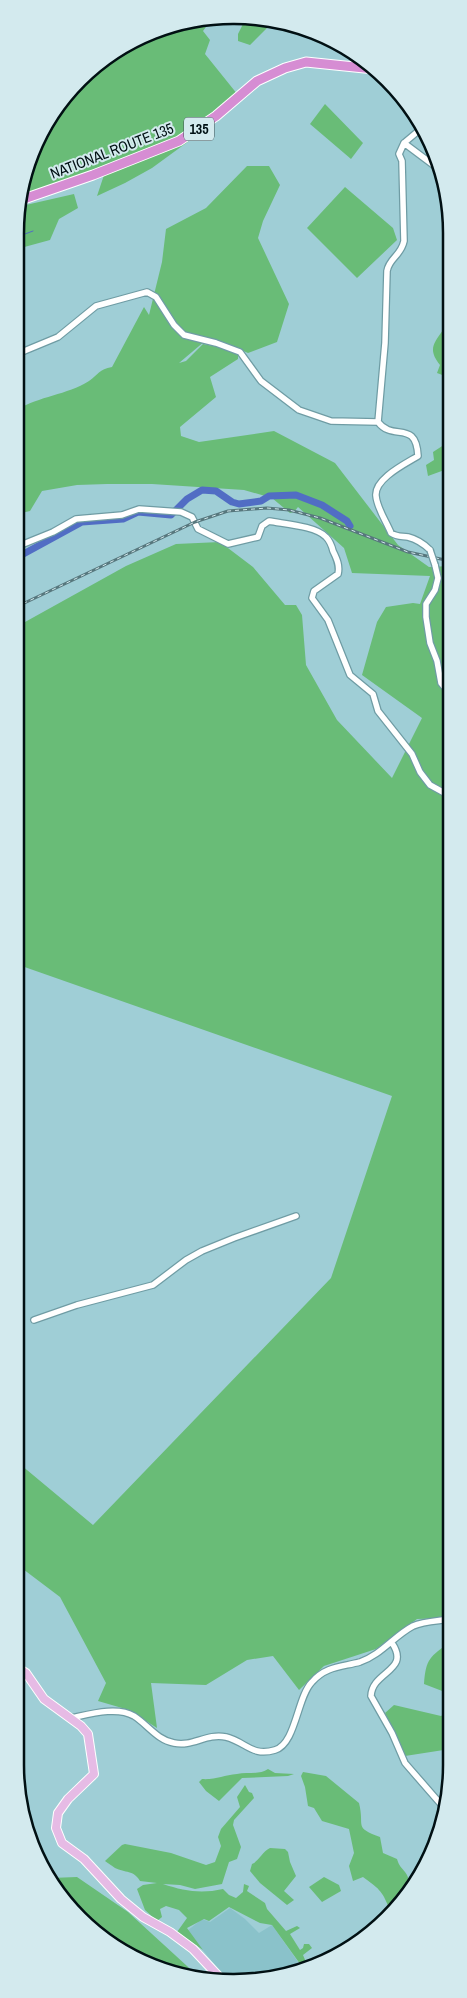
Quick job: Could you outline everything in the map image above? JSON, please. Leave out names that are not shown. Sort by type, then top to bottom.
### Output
[{"type":"highway","name":"NATIONAL ROUTE 135","points":[[27,198],[93,175],[179,141],[216,116],[257,81],[285,68],[306,62],[362,67]]},
{"type":"main road","points":[[24,1672],[44,1699],[71,1718],[88,1734],[94,1774],[68,1799],[58,1813],[56,1828],[62,1843],[84,1859],[121,1899],[143,1917],[170,1932],[193,1949],[216,1973]]},
{"type":"street","points":[[378,422],[385,343],[387,270],[388,266],[402,250],[404,241],[402,169],[399,154],[404,144],[417,132]]},
{"type":"street","points":[[404,144],[431,164]]},
{"type":"street","points":[[24,351],[58,337],[96,306],[146,292],[156,297],[174,325],[184,335],[216,343],[240,352],[261,381],[299,410],[331,421],[378,422],[386,430],[406,434],[414,438],[417,444],[418,456],[378,484],[375,495],[391,533],[396,536],[410,537],[423,543],[430,550],[438,578],[435,590],[426,604],[426,618],[430,643],[443,684]]},
{"type":"street","points":[[24,544],[53,532],[76,519],[122,515],[139,509],[181,512],[192,518],[198,529],[228,544],[258,537],[262,526],[269,521],[318,532],[326,537],[330,544],[338,561],[339,571],[338,574],[314,591],[312,598],[328,620],[350,676],[373,694],[378,711],[412,754],[420,772],[430,785],[443,792]]},
{"type":"street","points":[[34,1320],[77,1305],[153,1286],[186,1260],[202,1252],[234,1238],[296,1216]]},
{"type":"street","points":[[71,1718],[118,1711],[136,1717],[162,1739],[173,1743],[185,1744],[207,1736],[224,1737],[238,1740],[253,1751],[268,1752],[278,1749],[286,1743],[311,1682],[336,1666],[360,1662],[392,1643],[412,1627],[426,1622],[443,1620]]},
{"type":"street","points":[[392,1643],[398,1650],[399,1656],[396,1663],[373,1685],[371,1696],[392,1733],[405,1763],[439,1803]]},
{"type":"shaded area","points":[[230,1908],[259,1933],[272,1925],[299,1964],[247,1974],[222,1974],[187,1931],[202,1919],[210,1922]]},
{"type":"green space","points":[[243,24],[268,27],[250,45],[238,41],[238,34]]},
{"type":"green space","points":[[207,26],[203,31],[210,40],[205,54],[238,95],[207,119],[189,141],[152,168],[97,196],[107,166],[28,192],[35,166],[45,141],[59,117],[85,85],[117,59],[141,45],[179,31]]},
{"type":"green space","points":[[325,104],[363,143],[351,159],[310,124]]},
{"type":"green space","points":[[247,166],[269,166],[280,185],[263,221],[258,238],[289,304],[277,342],[248,353],[223,342],[205,341],[179,363],[186,361],[203,344],[238,354],[238,359],[210,377],[216,397],[180,427],[181,436],[199,442],[274,431],[335,463],[398,545],[429,567],[443,566],[443,1618],[417,1619],[376,1649],[324,1666],[299,1690],[273,1656],[247,1660],[206,1685],[151,1683],[157,1728],[129,1710],[98,1701],[106,1683],[60,1597],[24,1570],[24,1468],[93,1525],[331,1278],[392,1096],[24,967],[24,623],[126,566],[176,544],[220,542],[253,567],[285,605],[296,605],[302,615],[306,665],[337,720],[392,778],[422,718],[362,675],[377,622],[386,607],[413,603],[420,604],[430,576],[352,573],[344,548],[298,507],[294,512],[290,513],[272,498],[244,490],[152,484],[77,485],[42,491],[30,511],[24,512],[24,406],[80,386],[101,371],[112,367],[144,307],[149,315],[162,262],[166,229],[206,208]]},
{"type":"green space","points":[[345,187],[393,228],[397,240],[357,278],[307,228]]},
{"type":"green space","points":[[74,194],[78,208],[59,219],[50,240],[24,247],[26,205]]},
{"type":"green space","points":[[443,330],[443,375],[437,373],[440,365],[434,355],[434,343]]},
{"type":"green space","points":[[443,446],[443,471],[428,476],[426,465],[434,460],[433,452]]},
{"type":"green space","points":[[443,1647],[443,1691],[424,1684],[428,1663]]},
{"type":"green space","points":[[394,1705],[441,1716],[443,1715],[443,1750],[405,1756],[385,1713]]},
{"type":"green space","points":[[268,1769],[275,1773],[294,1774],[288,1776],[242,1778],[219,1801],[206,1791],[199,1782],[202,1779],[241,1773],[257,1773]]},
{"type":"green space","points":[[303,1772],[326,1776],[359,1803],[363,1828],[380,1837],[383,1853],[397,1859],[409,1880],[388,1906],[382,1893],[363,1877],[353,1881],[349,1866],[354,1853],[349,1829],[322,1821],[314,1808],[308,1806],[301,1776]]},
{"type":"green space","points":[[245,1785],[254,1798],[234,1820],[233,1825],[241,1847],[237,1859],[229,1862],[222,1884],[195,1889],[180,1885],[163,1884],[193,1891],[223,1889],[229,1895],[236,1898],[243,1892],[244,1884],[249,1886],[247,1891],[265,1903],[267,1909],[286,1931],[297,1926],[300,1928],[290,1934],[300,1950],[304,1944],[309,1944],[312,1948],[303,1955],[306,1961],[300,1963],[272,1925],[260,1923],[229,1907],[209,1921],[204,1919],[187,1928],[203,1950],[177,1932],[187,1918],[179,1910],[166,1906],[160,1909],[162,1917],[157,1921],[145,1910],[137,1889],[143,1885],[157,1883],[140,1881],[132,1873],[115,1868],[105,1861],[125,1844],[171,1853],[206,1865],[215,1862],[221,1846],[218,1837],[221,1829],[240,1807],[237,1797]]},
{"type":"green space","points":[[270,1848],[285,1849],[288,1852],[296,1876],[284,1891],[294,1900],[287,1905],[260,1883],[250,1871],[252,1864]]},
{"type":"green space","points":[[77,1877],[128,1912],[191,1970],[153,1958],[117,1939],[85,1913],[57,1878]]},
{"type":"green space","points":[[324,1877],[339,1885],[341,1891],[322,1902],[309,1887]]},
{"type":"waterway","points":[[24,234],[33,231]]},
{"type":"waterway","points":[[24,554],[82,522],[123,519],[138,512],[171,515],[187,499],[202,490],[216,491],[232,502],[239,504],[261,501],[269,496],[296,495],[322,505],[347,521],[350,526]]},
{"type":"railway","points":[[24,603],[195,522],[228,511],[267,508],[289,510],[320,518],[408,552],[443,560]]}]
